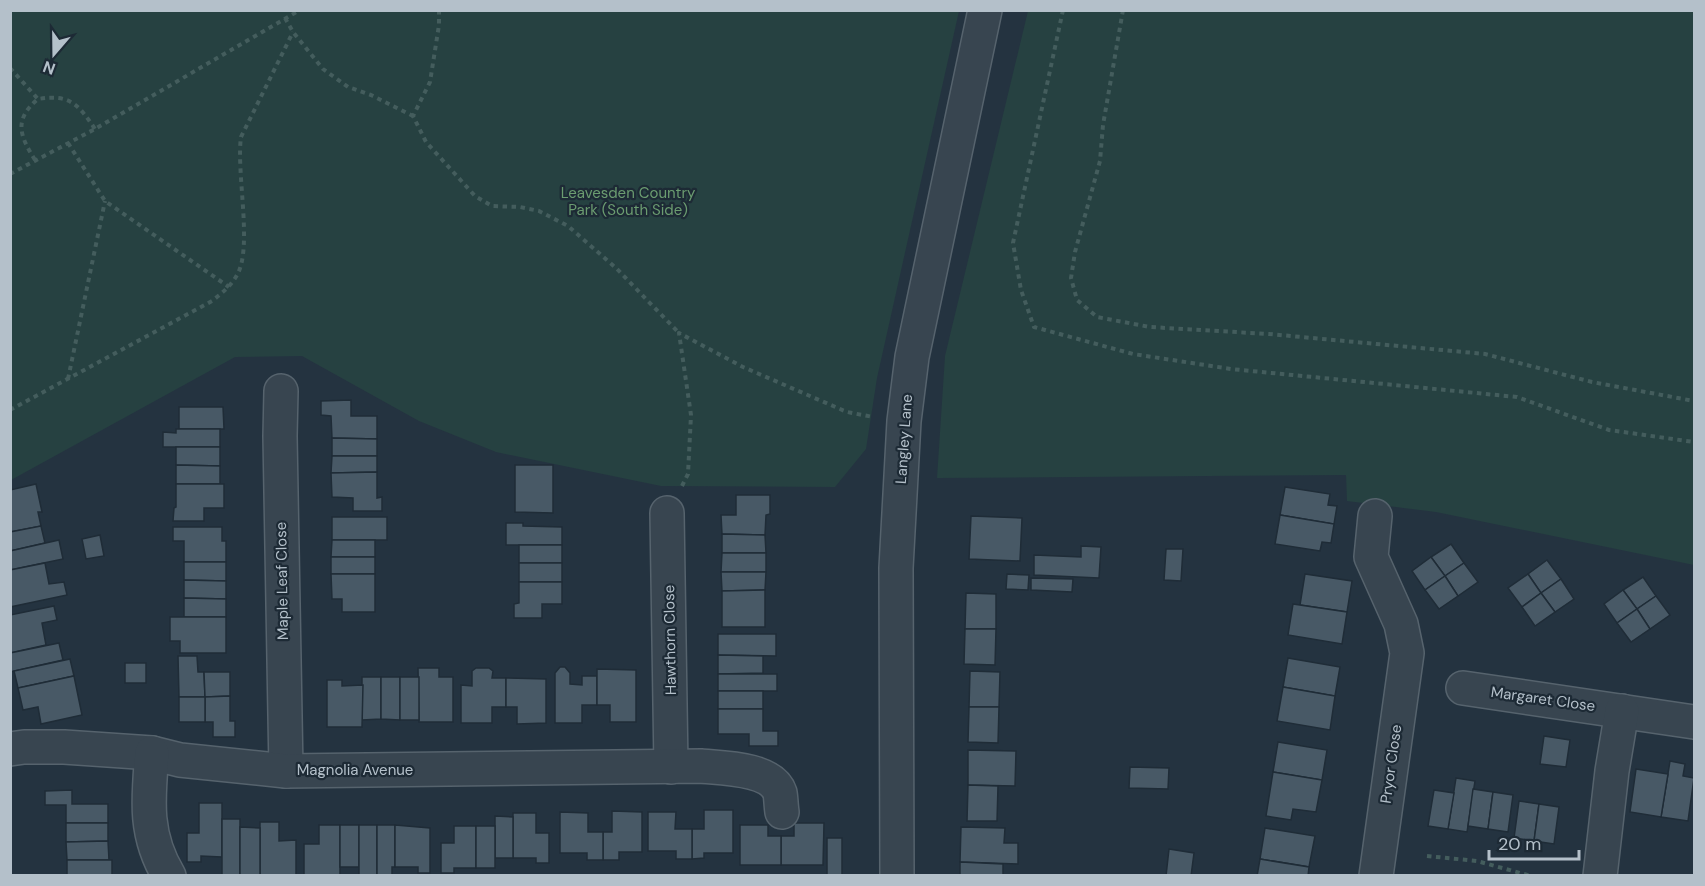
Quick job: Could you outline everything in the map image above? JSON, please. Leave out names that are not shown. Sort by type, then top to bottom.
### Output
[{"type":"street","name":"Langley Lane","points":[[897,876],[896,568],[904,421],[912,357],[985,10]]},
{"type":"street","name":"Maple Leaf Close","points":[[281,391],[286,771]]},
{"type":"street","name":"Hawthorn Close","points":[[667,513],[686,766]]},
{"type":"street","name":"Pryor Close","points":[[1375,516],[1371,557],[1401,624],[1407,653],[1376,876]]},
{"type":"street","name":"Margaret Close","points":[[1463,688],[1695,722]]},
{"type":"street","points":[[1600,876],[1612,771],[1622,711]]},
{"type":"street","name":"Magnolia Avenue","points":[[10,749],[64,747],[152,753],[180,760],[286,771],[686,766],[737,769],[760,775],[773,782],[779,791],[782,812]]},
{"type":"street","points":[[152,753],[147,807],[153,842],[169,876]]},
{"type":"path","points":[[10,174],[95,129],[300,10]]},
{"type":"path","points":[[413,116],[430,82],[439,25],[439,10]]},
{"type":"path","points":[[1063,10],[1013,243],[1021,290],[1034,327],[1133,354],[1231,369],[1517,397],[1609,430],[1695,442]]},
{"type":"path","points":[[1123,10],[1103,125],[1100,161],[1075,252],[1071,278],[1077,300],[1097,317],[1150,327],[1281,335],[1485,354],[1592,382],[1695,401]]},
{"type":"path","points":[[285,18],[293,32],[323,69],[348,87],[371,95],[413,116],[426,142],[475,196],[492,206],[520,207],[539,211],[567,226],[616,268],[679,333],[743,367],[847,412],[904,421]]},
{"type":"path","points":[[10,410],[212,301],[229,287],[239,273],[244,252],[238,153],[241,136],[293,32]]},
{"type":"path","points":[[10,68],[38,99]]},
{"type":"path","points":[[35,160],[24,143],[21,127],[22,116],[38,99],[60,97],[74,102],[95,129]]},
{"type":"path","points":[[68,143],[105,201],[229,287]]},
{"type":"path","points":[[68,379],[105,201]]},
{"type":"path","points":[[667,513],[688,474],[691,415],[679,333]]},
{"type":"path","points":[[1426,856],[1477,861],[1531,876]]},
{"type":"green space","name":"Leavesden Country Park (South Side)","points":[[10,11],[959,11],[877,378],[866,449],[835,487],[661,486],[496,452],[419,421],[302,356],[235,357],[11,480]]},
{"type":"green space","points":[[1028,11],[1694,11],[1694,565],[1436,512],[1347,501],[1346,475],[937,478],[945,356]]},
{"type":"building","points":[[351,400],[351,416],[377,416],[377,439],[332,438],[331,416],[321,415],[321,401]]},
{"type":"building","points":[[179,407],[223,407],[224,429],[179,429]]},
{"type":"building","points":[[176,429],[220,429],[220,447],[163,447],[163,432],[176,433]]},
{"type":"building","points":[[332,438],[377,439],[377,456],[332,456]]},
{"type":"building","points":[[176,447],[220,447],[220,466],[176,465]]},
{"type":"building","points":[[332,456],[377,456],[377,472],[331,473]]},
{"type":"building","points":[[176,465],[220,466],[220,484],[176,484]]},
{"type":"building","points":[[515,465],[553,465],[553,513],[515,512]]},
{"type":"building","points":[[377,472],[377,498],[382,497],[382,511],[353,511],[353,498],[332,497],[331,473]]},
{"type":"building","points":[[36,484],[42,512],[38,512],[41,526],[10,532],[10,490]]},
{"type":"building","points":[[176,484],[224,484],[224,508],[204,508],[204,521],[173,521],[176,507]]},
{"type":"building","points":[[1285,487],[1330,494],[1328,505],[1337,506],[1334,524],[1280,515]]},
{"type":"building","points":[[736,495],[770,495],[770,514],[766,515],[765,535],[722,534],[721,515],[736,515]]},
{"type":"building","points":[[1280,515],[1334,524],[1331,543],[1322,542],[1320,551],[1275,544]]},
{"type":"building","points":[[971,516],[1022,518],[1020,561],[969,559]]},
{"type":"building","points":[[332,517],[387,517],[387,540],[332,540]]},
{"type":"building","points":[[506,523],[562,527],[562,545],[506,545]]},
{"type":"building","points":[[41,526],[45,543],[10,551],[10,532]]},
{"type":"building","points":[[173,527],[222,527],[222,541],[226,541],[226,562],[184,562],[184,541],[173,541]]},
{"type":"building","points":[[722,534],[765,535],[766,553],[722,553]]},
{"type":"building","points":[[100,535],[104,556],[86,559],[82,539]]},
{"type":"building","points":[[59,540],[63,559],[10,570],[10,551]]},
{"type":"building","points":[[332,540],[375,540],[375,557],[331,557]]},
{"type":"building","points":[[1451,544],[1464,563],[1445,576],[1431,557]]},
{"type":"building","points":[[519,545],[562,545],[562,563],[519,563]]},
{"type":"building","points":[[1081,546],[1101,547],[1099,578],[1034,575],[1034,555],[1081,557]]},
{"type":"building","points":[[1166,549],[1183,549],[1181,581],[1164,580]]},
{"type":"building","points":[[722,553],[766,553],[766,572],[721,572]]},
{"type":"building","points":[[331,557],[375,557],[375,574],[331,574]]},
{"type":"building","points":[[1431,557],[1445,576],[1425,590],[1412,571]]},
{"type":"building","points":[[1547,560],[1561,579],[1541,593],[1528,574]]},
{"type":"building","points":[[184,562],[226,562],[226,581],[184,580]]},
{"type":"building","points":[[45,563],[49,584],[64,582],[67,595],[10,607],[10,570]]},
{"type":"building","points":[[519,563],[562,563],[562,582],[519,582]]},
{"type":"building","points":[[1464,563],[1478,582],[1458,596],[1445,576]]},
{"type":"building","points":[[721,572],[766,572],[765,590],[722,591]]},
{"type":"building","points":[[331,574],[375,574],[375,612],[342,612],[342,599],[332,599]]},
{"type":"building","points":[[1007,574],[1029,575],[1028,590],[1006,589]]},
{"type":"building","points":[[1305,574],[1352,581],[1347,612],[1300,605]]},
{"type":"building","points":[[1528,574],[1541,593],[1522,607],[1508,588]]},
{"type":"building","points":[[1445,576],[1458,596],[1439,609],[1425,590]]},
{"type":"building","points":[[1643,577],[1656,596],[1637,609],[1623,590]]},
{"type":"building","points":[[1031,578],[1073,579],[1072,592],[1031,590]]},
{"type":"building","points":[[1561,579],[1574,599],[1555,612],[1541,593]]},
{"type":"building","points":[[184,580],[226,581],[226,599],[184,598]]},
{"type":"building","points":[[519,582],[562,582],[562,604],[542,604],[542,618],[514,618],[514,604],[519,603]]},
{"type":"building","points":[[765,590],[765,627],[722,627],[722,591]]},
{"type":"building","points":[[1623,590],[1637,609],[1617,623],[1604,604]]},
{"type":"building","points":[[966,593],[996,594],[996,629],[965,629]]},
{"type":"building","points":[[1541,593],[1555,612],[1535,626],[1522,607]]},
{"type":"building","points":[[1656,596],[1670,615],[1650,629],[1637,609]]},
{"type":"building","points":[[184,598],[226,599],[226,617],[184,617]]},
{"type":"building","points":[[1293,604],[1347,612],[1342,644],[1288,635]]},
{"type":"building","points":[[54,606],[57,620],[42,623],[46,645],[10,653],[10,615]]},
{"type":"building","points":[[1637,609],[1650,629],[1631,642],[1617,623]]},
{"type":"building","points":[[170,617],[226,617],[226,653],[180,653],[180,641],[170,641]]},
{"type":"building","points":[[965,629],[996,629],[995,665],[964,664]]},
{"type":"building","points":[[718,634],[776,634],[776,656],[718,655]]},
{"type":"building","points":[[59,643],[63,660],[10,672],[10,653]]},
{"type":"building","points":[[718,655],[763,656],[763,673],[718,674]]},
{"type":"building","points":[[178,656],[197,656],[198,672],[204,672],[205,697],[179,697]]},
{"type":"building","points":[[1288,658],[1340,667],[1335,696],[1283,687]]},
{"type":"building","points":[[70,659],[74,676],[18,688],[14,671]]},
{"type":"building","points":[[125,663],[146,663],[146,683],[125,683]]},
{"type":"building","points":[[560,667],[565,667],[570,673],[570,684],[582,685],[582,676],[597,676],[597,705],[582,705],[582,723],[555,723],[555,673]]},
{"type":"building","points":[[418,668],[439,668],[439,677],[453,677],[453,722],[419,722]]},
{"type":"building","points":[[476,668],[489,668],[493,671],[492,678],[506,678],[506,707],[492,707],[492,723],[461,723],[461,685],[472,686],[472,671]]},
{"type":"building","points":[[597,669],[636,670],[636,722],[610,722],[610,705],[597,705]]},
{"type":"building","points":[[970,671],[1000,672],[999,707],[969,707]]},
{"type":"building","points":[[204,672],[230,672],[230,696],[205,697]]},
{"type":"building","points":[[718,674],[777,674],[777,691],[718,691]]},
{"type":"building","points":[[74,676],[82,715],[41,724],[38,707],[23,710],[18,688]]},
{"type":"building","points":[[362,677],[381,677],[381,719],[362,720]]},
{"type":"building","points":[[381,677],[400,677],[400,720],[381,719]]},
{"type":"building","points":[[400,677],[419,677],[419,720],[400,720]]},
{"type":"building","points":[[506,678],[546,679],[546,723],[517,724],[517,707],[506,707]]},
{"type":"building","points":[[327,680],[342,680],[342,686],[363,685],[362,727],[327,727]]},
{"type":"building","points":[[1283,687],[1335,696],[1330,730],[1277,721]]},
{"type":"building","points":[[718,691],[763,691],[763,709],[718,709]]},
{"type":"building","points":[[230,696],[230,721],[235,721],[235,737],[213,737],[213,722],[205,722],[205,697]]},
{"type":"building","points":[[179,697],[205,697],[205,722],[179,722]]},
{"type":"building","points":[[969,707],[999,707],[998,743],[968,742]]},
{"type":"building","points":[[718,709],[763,709],[763,731],[778,731],[778,746],[749,746],[749,734],[718,734]]},
{"type":"building","points":[[1544,736],[1570,740],[1566,767],[1540,764]]},
{"type":"building","points":[[1278,742],[1327,750],[1322,780],[1273,772]]},
{"type":"building","points":[[968,750],[1016,751],[1015,786],[968,785]]},
{"type":"building","points":[[1670,761],[1685,764],[1683,776],[1694,778],[1688,821],[1661,817]]},
{"type":"building","points":[[1130,767],[1169,768],[1168,789],[1129,788]]},
{"type":"building","points":[[1636,769],[1668,774],[1661,817],[1630,812]]},
{"type":"building","points":[[1273,772],[1322,780],[1316,812],[1293,809],[1291,820],[1266,816]]},
{"type":"building","points":[[1456,778],[1475,781],[1467,832],[1448,829]]},
{"type":"building","points":[[968,785],[998,786],[997,821],[967,821]]},
{"type":"building","points":[[1473,789],[1493,792],[1488,829],[1468,826]]},
{"type":"building","points":[[72,790],[72,804],[108,804],[108,823],[66,823],[66,805],[45,805],[45,791]]},
{"type":"building","points":[[1434,790],[1454,793],[1448,829],[1428,826]]},
{"type":"building","points":[[1493,792],[1513,795],[1508,832],[1488,829]]},
{"type":"building","points":[[1519,801],[1539,804],[1534,841],[1514,838]]},
{"type":"building","points":[[199,803],[222,803],[222,857],[201,856],[201,862],[187,862],[187,833],[199,833]]},
{"type":"building","points":[[1539,804],[1559,807],[1554,844],[1534,841]]},
{"type":"building","points":[[704,810],[733,810],[733,853],[704,853],[704,858],[692,859],[692,829],[704,829]]},
{"type":"building","points":[[612,811],[642,812],[642,852],[619,852],[619,860],[603,860],[603,832],[612,832]]},
{"type":"building","points":[[560,812],[588,813],[588,832],[603,832],[603,860],[587,860],[587,853],[560,853]]},
{"type":"building","points":[[648,812],[676,812],[675,829],[692,829],[692,859],[676,859],[676,851],[648,851]]},
{"type":"building","points":[[513,813],[536,813],[536,833],[549,833],[549,863],[536,863],[536,858],[513,858]]},
{"type":"building","points":[[495,816],[513,817],[513,858],[495,858]]},
{"type":"building","points":[[222,819],[240,819],[240,876],[222,876]]},
{"type":"building","points":[[260,822],[279,822],[279,841],[296,840],[296,876],[260,876]]},
{"type":"building","points":[[66,823],[108,823],[108,841],[66,842]]},
{"type":"building","points":[[794,823],[824,823],[823,865],[781,865],[781,836],[794,836]]},
{"type":"building","points":[[319,825],[340,825],[340,876],[304,876],[304,844],[319,844]]},
{"type":"building","points":[[340,825],[359,825],[359,867],[340,867]]},
{"type":"building","points":[[359,825],[377,825],[377,876],[359,876]]},
{"type":"building","points":[[377,825],[395,825],[395,867],[392,867],[392,876],[377,876]]},
{"type":"building","points":[[395,825],[430,828],[430,873],[418,873],[418,867],[395,867]]},
{"type":"building","points":[[740,825],[768,825],[768,836],[781,836],[781,865],[740,865]]},
{"type":"building","points":[[454,826],[476,826],[476,868],[454,868],[454,873],[441,873],[441,843],[454,843]]},
{"type":"building","points":[[476,826],[495,826],[495,868],[476,868]]},
{"type":"building","points":[[240,827],[260,828],[260,876],[240,876]]},
{"type":"building","points":[[961,827],[1005,828],[1004,843],[1018,843],[1018,864],[960,862]]},
{"type":"building","points":[[1265,828],[1315,836],[1309,867],[1260,859]]},
{"type":"building","points":[[827,838],[842,838],[842,876],[827,876]]},
{"type":"building","points":[[108,841],[109,860],[67,860],[66,842]]},
{"type":"building","points":[[1169,849],[1194,853],[1191,876],[1166,876]]},
{"type":"building","points":[[1260,859],[1309,867],[1308,876],[1257,876]]},
{"type":"building","points":[[67,860],[112,860],[112,876],[67,876]]},
{"type":"building","points":[[960,862],[1003,864],[1003,876],[960,876]]}]
